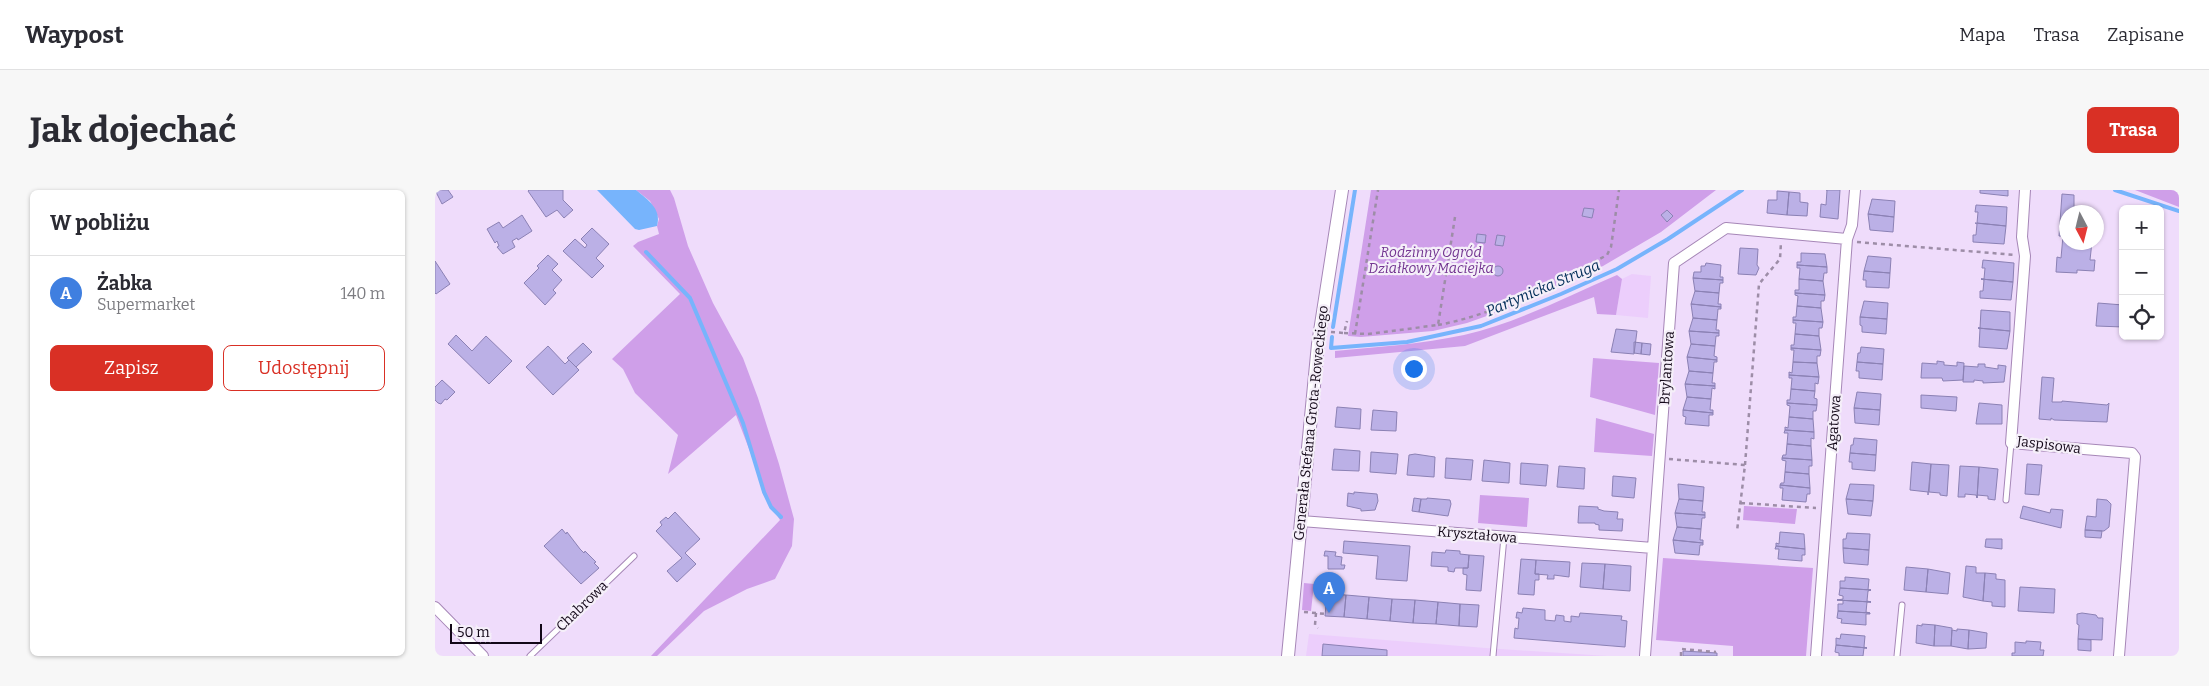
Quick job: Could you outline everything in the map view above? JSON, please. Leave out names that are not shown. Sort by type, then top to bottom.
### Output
[{"type":"street","name":"Generała Stefana Grota-Roweckiego","points":[[1288,656],[1320,330],[1342,190]]},
{"type":"street","name":"Agatowa","points":[[1816,656],[1855,190]]},
{"type":"street","name":"Jaspisowa","points":[[2025,190],[2022,237],[2025,256],[2011,443],[2133,453],[2135,457],[2119,656]]},
{"type":"street","name":"Brylantowa","points":[[1645,656],[1653,548],[1664,459],[1674,263],[1726,228],[1851,240]]},
{"type":"street","name":"Kryształowa","points":[[1301,521],[1653,548]]},
{"type":"street","points":[[435,607],[483,656]]},
{"type":"lane","points":[[2007,500],[2011,443]]},
{"type":"lane","points":[[1493,656],[1504,538]]},
{"type":"lane","name":"Chabrowa","points":[[530,656],[634,556]]},
{"type":"lane","points":[[1897,656],[1902,605]]},
{"type":"path","points":[[1355,334],[1378,190]]},
{"type":"path","points":[[1320,330],[1355,334],[1438,325],[1457,321],[1501,305],[1574,273],[1607,255],[1611,247],[1619,190]]},
{"type":"path","points":[[1438,325],[1455,217]]},
{"type":"path","points":[[1737,530],[1745,465],[1759,284],[1780,259],[1781,240],[1772,240]]},
{"type":"path","points":[[1851,240],[2025,256]]},
{"type":"path","points":[[1344,333],[1347,321]]},
{"type":"path","points":[[1669,450],[1664,459],[1745,465]]},
{"type":"path","points":[[1741,503],[1819,508]]},
{"type":"path","points":[[1300,612],[1325,614]]},
{"type":"path","points":[[1316,613],[1315,625],[1318,628]]},
{"type":"path","points":[[1681,656],[1681,649],[1716,652]]},
{"type":"shaded area","points":[[1632,274],[1651,276],[1648,318],[1616,315],[1622,279]]},
{"type":"shaded area","points":[[1309,634],[1486,648],[1607,656],[1306,656]]},
{"type":"green space","points":[[636,190],[670,190],[674,198],[688,246],[713,303],[743,358],[758,398],[794,519],[792,546],[775,579],[747,589],[704,611],[657,656],[651,656],[780,520],[763,494],[756,467],[736,415],[668,474],[678,435],[635,393],[623,369],[612,359],[680,294],[633,246],[638,242],[659,234],[657,226],[659,219],[650,201]]},
{"type":"green space","name":"Rodzinny Ogród Działkowy Maciejka","points":[[1371,190],[1716,190],[1661,232],[1603,266],[1515,306],[1467,323],[1433,331],[1361,337],[1348,336]]},
{"type":"green space","points":[[2135,190],[2179,190],[2179,207]]},
{"type":"green space","points":[[1617,275],[1622,279],[1616,315],[1597,314],[1594,297],[1465,346],[1335,358],[1335,351],[1432,341],[1484,330],[1542,308]]},
{"type":"green space","points":[[1593,358],[1659,363],[1655,415],[1590,397]]},
{"type":"green space","points":[[1596,418],[1654,434],[1652,456],[1594,452]]},
{"type":"green space","points":[[1480,495],[1529,498],[1527,527],[1478,523]]},
{"type":"green space","points":[[1744,506],[1797,509],[1795,524],[1743,520]]},
{"type":"green space","points":[[1663,558],[1813,568],[1806,656],[1733,656],[1733,646],[1656,640]]},
{"type":"green space","points":[[1304,583],[1314,584],[1311,611],[1302,610]]},
{"type":"water","points":[[597,190],[636,190],[656,210],[658,215],[657,226],[639,230],[635,229]]},
{"type":"building","points":[[435,190],[448,190],[453,197],[442,204]]},
{"type":"building","points":[[529,190],[563,190],[563,200],[573,210],[564,218],[557,210],[546,217]]},
{"type":"building","points":[[1827,190],[1840,190],[1838,219],[1820,217],[1821,204],[1826,205]]},
{"type":"building","points":[[1980,190],[2008,190],[2008,196],[1980,193]]},
{"type":"building","points":[[1777,191],[1789,192],[1787,215],[1767,213],[1768,200],[1777,200]]},
{"type":"building","points":[[1789,192],[1800,193],[1800,202],[1808,203],[1807,216],[1787,215]]},
{"type":"building","points":[[2062,194],[2074,195],[2074,205],[2061,205]]},
{"type":"building","points":[[1872,199],[1895,201],[1894,217],[1868,214]]},
{"type":"building","points":[[1976,205],[2007,207],[2006,226],[1977,223],[1978,212],[1975,212]]},
{"type":"building","points":[[1584,208],[1594,209],[1592,218],[1582,216]]},
{"type":"building","points":[[1667,210],[1673,216],[1667,222],[1661,215]]},
{"type":"building","points":[[1868,214],[1894,217],[1893,232],[1870,230]]},
{"type":"building","points":[[522,215],[532,231],[518,240],[517,238],[512,241],[515,247],[503,254],[497,247],[499,246],[497,241],[495,243],[487,229],[499,222],[503,228]]},
{"type":"building","points":[[1975,223],[2006,226],[2004,244],[1973,242],[1973,235],[1976,235],[1977,224]]},
{"type":"building","points":[[592,228],[609,244],[596,258],[604,266],[592,278],[563,251],[575,239],[585,248],[587,245],[581,239]]},
{"type":"building","points":[[1477,234],[1486,235],[1485,243],[1476,242]]},
{"type":"building","points":[[1497,235],[1505,236],[1503,246],[1495,245]]},
{"type":"building","points":[[1740,248],[1758,249],[1757,265],[1759,268],[1756,275],[1738,274]]},
{"type":"building","points":[[2062,250],[2091,250],[2090,260],[2095,260],[2094,271],[2077,270],[2077,273],[2056,272],[2057,257],[2061,258]]},
{"type":"building","points":[[1801,253],[1825,254],[1827,267],[1797,265],[1797,262],[1801,262]]},
{"type":"building","points":[[548,255],[558,264],[552,270],[562,280],[553,290],[556,293],[545,305],[524,283],[539,268],[537,266]]},
{"type":"building","points":[[1868,256],[1891,258],[1890,273],[1864,271]]},
{"type":"building","points":[[1983,260],[2014,263],[2013,282],[1981,279],[1984,279],[1985,268],[1982,268]]},
{"type":"building","points":[[435,261],[450,284],[436,294],[435,293]]},
{"type":"building","points":[[1706,263],[1721,265],[1720,277],[1723,277],[1723,280],[1693,278],[1694,272],[1701,272],[1701,266],[1705,266]]},
{"type":"building","points":[[1797,265],[1827,267],[1827,273],[1824,273],[1823,281],[1799,279],[1800,268],[1797,268]]},
{"type":"building","points":[[1496,266],[1500,266],[1503,271],[1502,275],[1496,276],[1493,273],[1493,269]]},
{"type":"building","points":[[1864,271],[1890,273],[1889,288],[1866,287],[1866,280],[1863,280]]},
{"type":"building","points":[[1693,278],[1723,280],[1723,283],[1720,283],[1719,293],[1695,291]]},
{"type":"building","points":[[1799,279],[1823,281],[1825,295],[1795,293],[1795,290],[1799,290]]},
{"type":"building","points":[[1981,279],[2013,282],[2011,300],[1980,298],[1980,291],[1983,291],[1984,280]]},
{"type":"building","points":[[1695,291],[1719,293],[1718,304],[1721,304],[1721,307],[1691,304]]},
{"type":"building","points":[[1795,293],[1825,295],[1824,301],[1821,301],[1821,308],[1797,306],[1798,296]]},
{"type":"building","points":[[1864,301],[1888,303],[1887,319],[1860,317]]},
{"type":"building","points":[[2098,303],[2119,305],[2119,327],[2096,326]]},
{"type":"building","points":[[1691,304],[1721,307],[1721,309],[1718,309],[1717,320],[1693,318]]},
{"type":"building","points":[[1797,306],[1821,308],[1823,322],[1793,320],[1793,317],[1796,317]]},
{"type":"building","points":[[1981,310],[2010,312],[2010,331],[1978,328],[1980,328]]},
{"type":"building","points":[[1860,317],[1887,319],[1886,334],[1862,332]]},
{"type":"building","points":[[1693,318],[1717,320],[1716,330],[1719,330],[1719,333],[1689,331]]},
{"type":"building","points":[[1793,320],[1823,322],[1822,328],[1819,328],[1819,336],[1795,334],[1796,323],[1793,323]]},
{"type":"building","points":[[1978,328],[2010,331],[2007,349],[1979,347],[1980,329]]},
{"type":"building","points":[[1616,329],[1637,331],[1634,354],[1611,352]]},
{"type":"building","points":[[1689,331],[1719,333],[1719,336],[1716,336],[1715,346],[1691,344]]},
{"type":"building","points":[[1795,334],[1819,336],[1821,350],[1791,348],[1791,345],[1794,345]]},
{"type":"building","points":[[456,335],[472,351],[486,336],[512,361],[489,384],[448,344]]},
{"type":"building","points":[[1634,342],[1642,343],[1641,354],[1634,353]]},
{"type":"building","points":[[583,343],[592,352],[576,367],[567,358]]},
{"type":"building","points":[[1642,343],[1651,344],[1650,355],[1641,354]]},
{"type":"building","points":[[1691,344],[1715,346],[1714,356],[1717,357],[1717,360],[1687,357]]},
{"type":"building","points":[[548,346],[565,364],[569,360],[579,370],[553,395],[526,367]]},
{"type":"building","points":[[1861,347],[1884,349],[1883,364],[1857,362]]},
{"type":"building","points":[[1791,348],[1821,350],[1820,356],[1817,356],[1817,363],[1793,362],[1794,350],[1791,350]]},
{"type":"building","points":[[1687,357],[1717,360],[1717,362],[1714,362],[1713,373],[1689,371]]},
{"type":"building","points":[[1937,361],[1944,362],[1944,365],[1957,366],[1957,362],[1964,363],[1963,380],[1943,381],[1942,378],[1921,378],[1922,363],[1937,364]]},
{"type":"building","points":[[1793,362],[1817,363],[1819,377],[1789,375],[1789,372],[1792,373]]},
{"type":"building","points":[[1857,362],[1883,364],[1882,380],[1859,378],[1859,371],[1856,371]]},
{"type":"building","points":[[1978,364],[1985,364],[1985,367],[1998,369],[1998,365],[2006,366],[2004,382],[1983,383],[1983,381],[1974,380],[1974,382],[1963,382],[1964,366],[1978,367]]},
{"type":"building","points":[[1689,371],[1713,373],[1712,383],[1715,383],[1715,386],[1685,384]]},
{"type":"building","points":[[1789,375],[1819,377],[1818,384],[1815,383],[1815,391],[1791,389],[1792,378],[1789,378]]},
{"type":"building","points":[[2042,377],[2054,378],[2052,402],[2062,401],[2107,405],[2109,403],[2107,422],[2054,420],[2051,418],[2051,420],[2039,419]]},
{"type":"building","points":[[442,380],[455,392],[441,404],[435,400],[435,387]]},
{"type":"building","points":[[1685,384],[1715,386],[1715,389],[1712,388],[1711,399],[1687,397]]},
{"type":"building","points":[[1791,389],[1815,391],[1814,398],[1817,399],[1817,405],[1787,403],[1787,400],[1790,400]]},
{"type":"building","points":[[1857,392],[1881,394],[1880,410],[1854,408]]},
{"type":"building","points":[[1921,395],[1957,397],[1956,411],[1921,408]]},
{"type":"building","points":[[1687,397],[1711,399],[1710,410],[1713,410],[1713,413],[1683,410]]},
{"type":"building","points":[[1787,403],[1817,405],[1816,411],[1813,411],[1813,419],[1789,417],[1790,406]]},
{"type":"building","points":[[1979,403],[2002,405],[2002,424],[1976,424]]},
{"type":"building","points":[[1337,407],[1361,409],[1360,429],[1335,427]]},
{"type":"building","points":[[1854,408],[1880,410],[1879,425],[1855,423]]},
{"type":"building","points":[[1373,410],[1397,412],[1396,431],[1371,430]]},
{"type":"building","points":[[1683,410],[1713,413],[1713,415],[1709,415],[1709,426],[1685,424],[1686,417],[1683,416]]},
{"type":"building","points":[[1789,417],[1813,419],[1814,432],[1785,430],[1785,427],[1788,428]]},
{"type":"building","points":[[1785,430],[1814,432],[1814,439],[1811,438],[1811,446],[1787,444],[1788,433],[1784,433]]},
{"type":"building","points":[[1854,438],[1877,440],[1876,455],[1850,453]]},
{"type":"building","points":[[1787,444],[1811,446],[1812,460],[1782,458],[1783,455],[1786,455]]},
{"type":"building","points":[[1334,449],[1360,451],[1359,471],[1332,470]]},
{"type":"building","points":[[1371,452],[1398,454],[1396,474],[1370,472]]},
{"type":"building","points":[[1850,453],[1876,455],[1875,471],[1852,469],[1852,462],[1849,462]]},
{"type":"building","points":[[1409,455],[1435,457],[1434,477],[1407,475]]},
{"type":"building","points":[[1446,458],[1473,460],[1471,480],[1445,478]]},
{"type":"building","points":[[1782,458],[1812,460],[1812,466],[1809,466],[1809,474],[1785,472],[1786,461],[1782,460]]},
{"type":"building","points":[[1484,460],[1510,463],[1509,483],[1482,481]]},
{"type":"building","points":[[1912,462],[1931,464],[1928,495],[1928,492],[1910,490]]},
{"type":"building","points":[[1521,463],[1548,465],[1546,486],[1520,484]]},
{"type":"building","points":[[1931,464],[1949,465],[1947,496],[1929,492]]},
{"type":"building","points":[[2027,464],[2042,465],[2039,495],[2025,494]]},
{"type":"building","points":[[1559,466],[1585,468],[1584,489],[1557,487]]},
{"type":"building","points":[[1960,466],[1979,467],[1977,498],[1976,495],[1965,494],[1965,497],[1958,497]]},
{"type":"building","points":[[1979,467],[1998,469],[1995,500],[1988,499],[1988,496],[1977,495]]},
{"type":"building","points":[[1785,472],[1809,474],[1810,488],[1780,485],[1784,483]]},
{"type":"building","points":[[1613,476],[1636,478],[1634,498],[1612,496]]},
{"type":"building","points":[[1678,484],[1704,487],[1703,501],[1679,499]]},
{"type":"building","points":[[1850,484],[1874,485],[1873,501],[1846,499]]},
{"type":"building","points":[[1780,485],[1810,488],[1810,494],[1807,494],[1806,502],[1782,500],[1783,488],[1780,488]]},
{"type":"building","points":[[1354,492],[1377,494],[1378,501],[1375,510],[1361,511],[1361,509],[1347,506],[1348,493],[1354,494]]},
{"type":"building","points":[[1414,498],[1421,499],[1419,512],[1412,511]]},
{"type":"building","points":[[1421,499],[1450,500],[1448,516],[1419,512]]},
{"type":"building","points":[[1679,499],[1703,501],[1702,512],[1705,512],[1705,515],[1675,513]]},
{"type":"building","points":[[1846,499],[1873,501],[1871,516],[1848,514]]},
{"type":"building","points":[[2097,499],[2107,500],[2111,504],[2109,527],[2104,531],[2085,530],[2087,516],[2096,517]]},
{"type":"building","points":[[1579,506],[1598,507],[1598,509],[1604,511],[1618,512],[1617,519],[1623,519],[1622,531],[1599,530],[1599,525],[1595,523],[1578,523]]},
{"type":"building","points":[[2023,506],[2050,513],[2051,509],[2063,510],[2061,528],[2020,518]]},
{"type":"building","points":[[675,512],[700,539],[685,553],[696,564],[677,582],[667,571],[682,558],[656,531],[662,525],[660,522],[666,517],[668,519]]},
{"type":"building","points":[[1675,513],[1705,515],[1705,518],[1702,518],[1701,529],[1677,527]]},
{"type":"building","points":[[1677,527],[1701,529],[1700,540],[1703,540],[1703,543],[1673,540]]},
{"type":"building","points":[[562,529],[566,534],[567,532],[584,553],[585,551],[596,562],[594,563],[599,568],[581,584],[544,546]]},
{"type":"building","points":[[2085,530],[2102,531],[2101,538],[2085,537]]},
{"type":"building","points":[[1780,532],[1804,534],[1805,549],[1776,546],[1776,543],[1779,544]]},
{"type":"building","points":[[1847,533],[1870,534],[1869,550],[1843,548],[1843,539],[1846,539]]},
{"type":"building","points":[[1986,539],[2002,539],[2002,549],[1985,547]]},
{"type":"building","points":[[1673,540],[1703,543],[1703,545],[1700,545],[1699,555],[1675,553]]},
{"type":"building","points":[[1344,541],[1410,546],[1407,581],[1376,579],[1378,556],[1343,553]]},
{"type":"building","points":[[1776,546],[1805,549],[1805,555],[1802,555],[1802,561],[1778,559],[1779,549],[1775,549]]},
{"type":"building","points":[[1843,548],[1869,550],[1868,565],[1844,563]]},
{"type":"building","points":[[1446,550],[1460,551],[1460,554],[1469,555],[1468,568],[1455,568],[1454,572],[1448,571],[1448,567],[1431,566],[1432,552],[1445,553]]},
{"type":"building","points":[[1325,551],[1336,552],[1335,556],[1342,557],[1341,565],[1345,565],[1344,569],[1328,569],[1328,556],[1324,556]]},
{"type":"building","points":[[1469,555],[1484,556],[1481,591],[1466,590],[1467,575],[1463,574],[1463,568],[1468,568]]},
{"type":"building","points":[[1521,559],[1536,560],[1535,574],[1539,574],[1539,580],[1535,580],[1534,595],[1518,594]]},
{"type":"building","points":[[1536,560],[1570,562],[1569,577],[1554,575],[1554,579],[1547,579],[1548,575],[1535,574]]},
{"type":"building","points":[[1582,563],[1605,564],[1603,589],[1580,587]]},
{"type":"building","points":[[1605,564],[1631,566],[1630,591],[1603,589]]},
{"type":"building","points":[[1966,566],[1976,567],[1976,573],[1985,573],[1983,601],[1963,597]]},
{"type":"building","points":[[1906,567],[1928,569],[1926,592],[1904,590]]},
{"type":"building","points":[[1928,569],[1950,573],[1948,594],[1926,592]]},
{"type":"building","points":[[1985,573],[1996,574],[1996,579],[2005,580],[2005,607],[1992,606],[1992,602],[1983,601]]},
{"type":"building","points":[[1845,577],[1869,579],[1868,590],[1840,588],[1840,581],[1845,581]]},
{"type":"building","points":[[2020,587],[2055,589],[2054,613],[2018,611]]},
{"type":"building","points":[[1840,588],[1871,590],[1868,591],[1867,601],[1871,602],[1837,600],[1843,599],[1843,596],[1839,595]]},
{"type":"building","points":[[1327,594],[1346,595],[1344,617],[1325,616]]},
{"type":"building","points":[[1346,595],[1369,597],[1367,619],[1344,617]]},
{"type":"building","points":[[1369,597],[1392,599],[1390,621],[1367,619]]},
{"type":"building","points":[[1392,599],[1415,600],[1413,623],[1390,621]]},
{"type":"building","points":[[1415,600],[1438,602],[1436,624],[1413,623]]},
{"type":"building","points":[[1843,600],[1871,602],[1867,602],[1866,612],[1870,613],[1838,611],[1838,604],[1843,604]]},
{"type":"building","points":[[1438,602],[1460,604],[1459,626],[1436,624]]},
{"type":"building","points":[[1460,604],[1479,605],[1477,627],[1459,626]]},
{"type":"building","points":[[1523,608],[1545,610],[1545,620],[1555,621],[1556,615],[1564,616],[1564,621],[1571,622],[1571,616],[1579,617],[1580,613],[1622,616],[1621,620],[1627,621],[1625,647],[1514,638],[1515,628],[1518,629],[1519,618],[1516,618],[1517,612],[1522,613]]},
{"type":"building","points":[[1838,611],[1870,614],[1866,614],[1866,625],[1841,623],[1842,619],[1837,618]]},
{"type":"building","points":[[2082,613],[2103,618],[2102,640],[2078,639],[2079,625],[2077,624],[2077,614]]},
{"type":"building","points":[[1922,624],[1935,625],[1934,646],[1916,643],[1917,625],[1922,626]]},
{"type":"building","points":[[1935,625],[1952,628],[1951,646],[1934,646]]},
{"type":"building","points":[[1957,629],[1969,630],[1968,649],[1951,646],[1952,630],[1957,631]]},
{"type":"building","points":[[1969,630],[1987,633],[1986,648],[1968,649]]},
{"type":"building","points":[[1841,634],[1865,636],[1864,647],[1867,648],[1836,645],[1836,638],[1840,639]]},
{"type":"building","points":[[2078,639],[2091,640],[2091,651],[2078,650]]},
{"type":"building","points":[[2026,641],[2041,642],[2040,650],[2044,650],[2043,656],[2012,656],[2012,653],[2015,653],[2015,642],[2026,643]]},
{"type":"building","points":[[1323,644],[1387,650],[1387,656],[1322,656]]},
{"type":"building","points":[[1836,645],[1867,648],[1864,648],[1863,656],[1839,656],[1839,653],[1835,652]]},
{"type":"building","points":[[1683,651],[1717,653],[1717,656],[1683,656]]},
{"type":"waterway","points":[[1333,327],[1355,190]]},
{"type":"waterway","name":"Partynicka Struga","points":[[1332,337],[1331,348],[1407,342],[1481,326],[1617,269],[1668,239],[1742,190]]},
{"type":"waterway","name":"Partynicka Struga","points":[[2115,190],[2179,211]]},
{"type":"waterway","points":[[646,252],[690,298],[743,423],[764,492],[771,507],[781,517]]},
{"type":"place","name":"Żabka","points":[[1329,613]]}]
